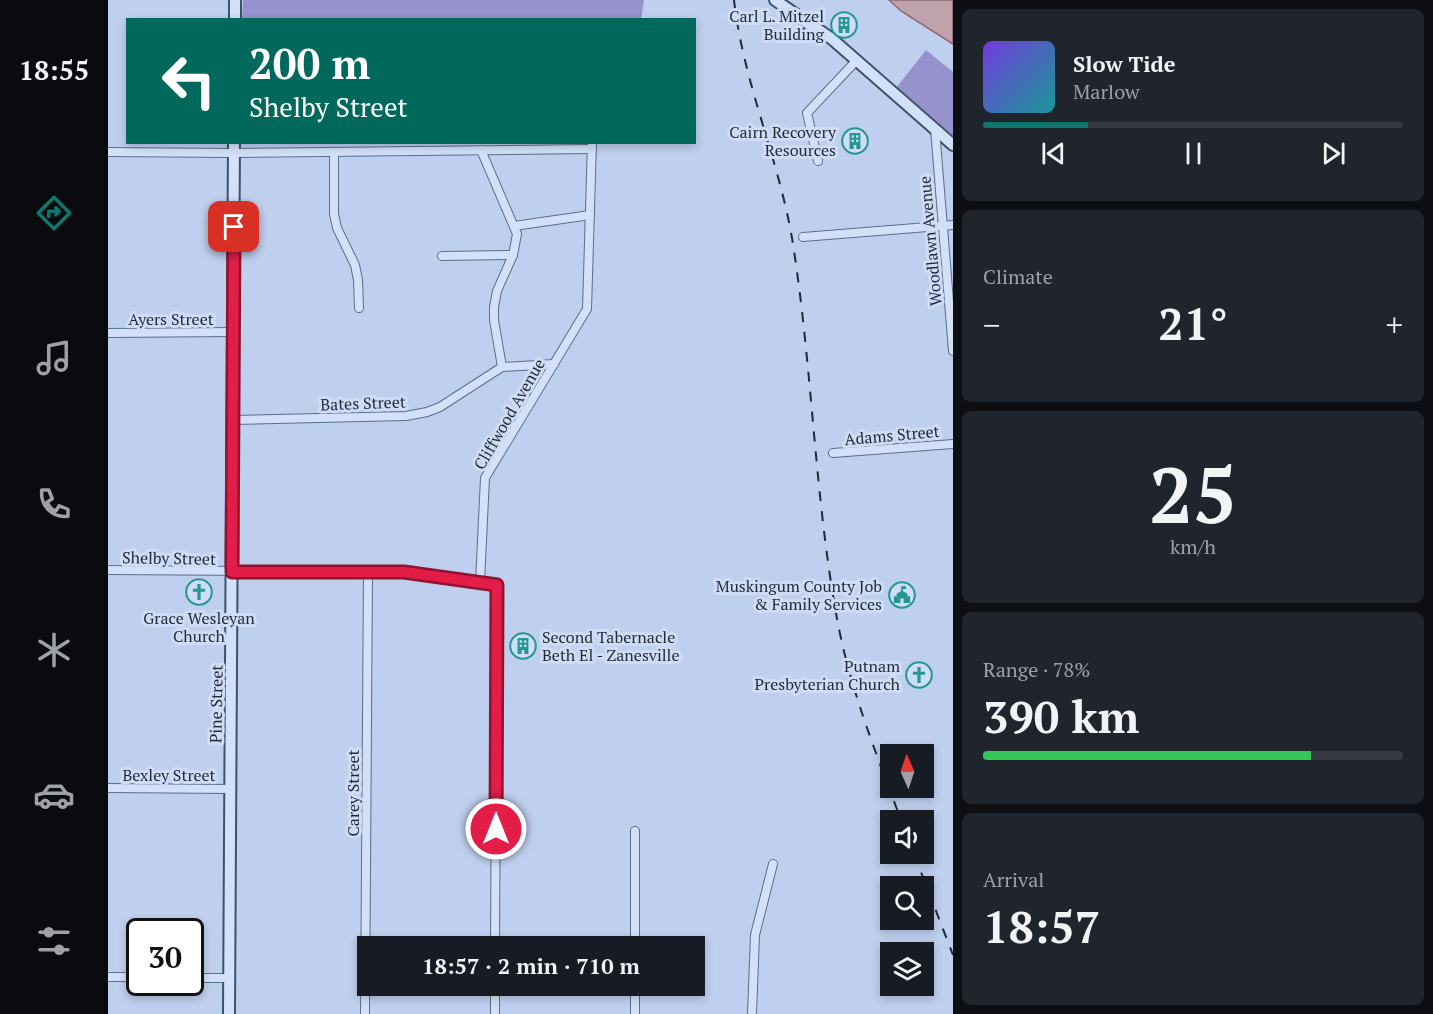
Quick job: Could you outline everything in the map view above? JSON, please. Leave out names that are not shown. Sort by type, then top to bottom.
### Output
[{"type":"main road","points":[[235,0],[235,18]]},
{"type":"main road","points":[[776,0],[825,34],[953,145]]},
{"type":"main road","name":"Pine Street","points":[[229,1014],[234,148]]},
{"type":"street","points":[[818,161],[807,113],[856,61]]},
{"type":"street","name":"Woodlawn Avenue","points":[[935,129],[953,351]]},
{"type":"street","points":[[108,152],[234,148],[334,152],[592,146]]},
{"type":"street","name":"Cliffwood Avenue","points":[[480,582],[485,478],[587,309],[592,146]]},
{"type":"street","points":[[481,150],[517,234],[513,255],[497,291],[494,307],[502,367]]},
{"type":"street","points":[[334,152],[334,214],[337,228],[355,265],[359,308]]},
{"type":"street","points":[[514,226],[590,215]]},
{"type":"street","points":[[802,237],[953,225]]},
{"type":"street","points":[[442,256],[513,255]]},
{"type":"street","name":"Ayers Street","points":[[108,333],[233,332]]},
{"type":"street","name":"Bates Street","points":[[233,420],[367,418],[416,414],[440,407],[502,367],[554,364]]},
{"type":"street","name":"Adams Street","points":[[833,453],[953,444]]},
{"type":"street","name":"Shelby Street","points":[[108,570],[404,572],[480,582]]},
{"type":"street","name":"Carey Street","points":[[365,1014],[368,571]]},
{"type":"street","points":[[480,582],[497,585],[495,936]]},
{"type":"street","name":"Bexley Street","points":[[108,788],[231,789]]},
{"type":"street","points":[[635,831],[635,936]]},
{"type":"street","points":[[752,1014],[755,935],[773,864]]},
{"type":"street","points":[[108,977],[126,977]]},
{"type":"street","points":[[204,978],[229,978]]},
{"type":"street","points":[[495,996],[495,1014]]},
{"type":"street","points":[[635,996],[635,1014]]},
{"type":"shaded area","points":[[243,0],[644,0],[641,18],[242,18]]},
{"type":"shaded area","points":[[889,0],[953,0],[953,44],[901,11]]},
{"type":"shaded area","points":[[926,50],[953,72],[953,137],[896,88]]},
{"type":"railway","points":[[734,0],[745,60],[786,208],[792,238],[799,285],[823,520],[841,640],[864,718],[897,810]]},
{"type":"railway","points":[[918,864],[953,955]]},
{"type":"place","name":"Carl L. Mitzel Building","points":[[844,25]]},
{"type":"place","name":"Cairn Recovery Resources","points":[[855,141]]},
{"type":"place","name":"Grace Wesleyan Church","points":[[199,592]]},
{"type":"place","name":"Muskingum County Job & Family Services","points":[[902,595]]},
{"type":"place","name":"Second Tabernacle Beth El - Zanesville","points":[[523,646]]},
{"type":"place","name":"Putnam Presbyterian Church","points":[[919,675]]},
{"type":"route","points":[[234,227],[232,572],[404,572],[497,585],[496,829]]}]
